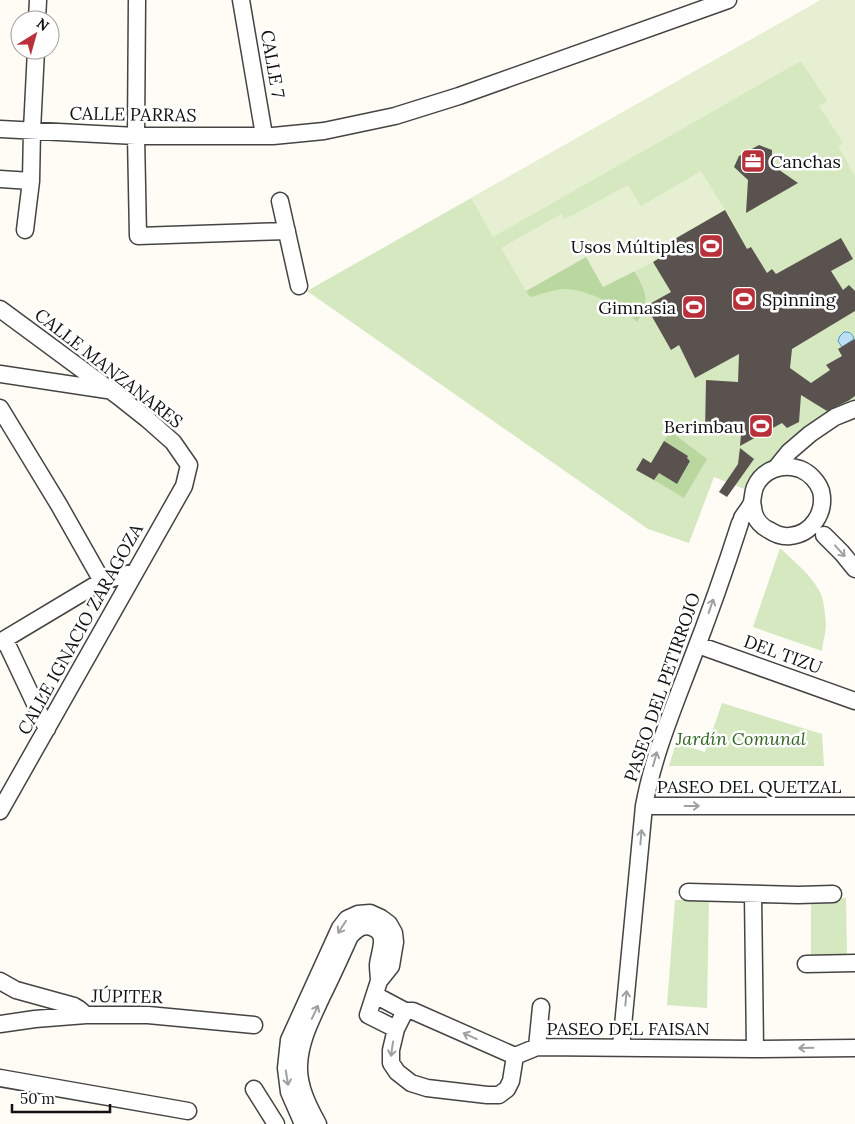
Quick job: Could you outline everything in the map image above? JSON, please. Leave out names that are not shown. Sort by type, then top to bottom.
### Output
[{"type":"street","points":[[138,0],[136,136],[138,236],[287,231]]},
{"type":"street","name":"CALLE 7","points":[[241,0],[264,135]]},
{"type":"street","name":"CALLE PARRAS","points":[[0,129],[136,136],[273,136],[324,130],[395,116],[459,96],[728,0]]},
{"type":"street","points":[[25,230],[31,181],[36,60]]},
{"type":"street","points":[[0,179],[31,181]]},
{"type":"street","points":[[280,201],[299,286]]},
{"type":"street","name":"CALLE MANZANARES","points":[[0,309],[147,418],[173,442],[189,465]]},
{"type":"street","points":[[0,374],[110,390]]},
{"type":"street","points":[[0,408],[59,505],[102,581]]},
{"type":"street","points":[[776,468],[789,452],[810,434],[835,417],[855,409]]},
{"type":"street","name":"CALLE IGNACIO ZARAGOZA","points":[[0,811],[184,486],[189,465]]},
{"type":"street","points":[[819,531],[790,536],[777,535],[763,527],[754,514],[752,502],[756,485],[762,476],[776,468],[790,466],[803,470],[814,478],[820,490],[822,504],[819,531],[842,553],[855,569]]},
{"type":"street","name":"PASEO DEL PETIRROJO","points":[[622,1047],[644,806],[648,783],[657,752],[698,645],[741,521],[752,502]]},
{"type":"street","points":[[47,729],[2,641],[102,581],[134,572]]},
{"type":"street","name":"DEL TIZU","points":[[698,645],[855,701]]},
{"type":"street","name":"PASEO DEL QUETZAL","points":[[644,806],[855,806]]},
{"type":"street","points":[[688,892],[833,894]]},
{"type":"street","points":[[754,894],[755,1049]]},
{"type":"street","points":[[303,1124],[289,1092],[286,1068],[289,1040],[340,928],[348,919],[358,914],[370,913],[381,918],[389,924],[394,933],[396,942],[391,966],[377,988],[368,1015],[396,1028]]},
{"type":"street","points":[[318,1124],[302,1090],[299,1066],[302,1043],[350,936],[356,929],[364,926],[372,927],[380,934],[383,943],[378,964],[377,988]]},
{"type":"street","points":[[806,964],[855,963]]},
{"type":"street","points":[[0,981],[16,990],[74,1006],[86,1015]]},
{"type":"street","points":[[377,988],[409,1011],[515,1056],[511,1081],[507,1089],[499,1095],[487,1096],[427,1088],[411,1083],[397,1072],[391,1064],[391,1050],[396,1028],[409,1011]]},
{"type":"street","points":[[537,1047],[540,1007]]},
{"type":"street","name":"JÚPITER","points":[[0,1024],[86,1015],[148,1015],[254,1025]]},
{"type":"street","name":"PASEO DEL FAISAN","points":[[515,1056],[537,1047],[855,1048]]},
{"type":"street","points":[[0,1078],[188,1111]]},
{"type":"street","points":[[254,1089],[276,1124]]},
{"type":"green space","points":[[821,0],[855,0],[855,407],[747,490],[714,477],[689,543],[648,529],[307,291]]},
{"type":"green space","points":[[821,0],[855,0],[855,176],[838,146],[843,143],[819,106],[827,101],[801,61],[493,237],[471,198]]},
{"type":"green space","points":[[701,171],[725,210],[663,245],[667,253],[653,262],[603,287],[586,257],[526,291],[501,248],[561,214],[565,219],[628,185],[641,206]]},
{"type":"green space","points":[[587,256],[603,287],[634,271],[642,285],[645,296],[644,308],[637,322],[613,305],[582,292],[560,289],[530,297],[526,291]]},
{"type":"green space","points":[[670,431],[707,459],[684,498],[654,480],[659,473],[677,484],[690,461],[687,458],[688,456],[664,441]]},
{"type":"green space","points":[[780,548],[807,574],[821,595],[826,623],[822,651],[753,627]]},
{"type":"green space","name":"Jardín Comunal","points":[[722,703],[822,734],[824,766],[669,766],[676,743],[705,752]]},
{"type":"green space","points":[[846,898],[847,957],[811,958],[811,899]]},
{"type":"green space","points":[[675,900],[709,900],[707,1008],[667,1005]]},
{"type":"water","points":[[844,332],[850,333],[854,339],[842,347],[838,341]]},
{"type":"building","points":[[759,145],[772,150],[772,165],[798,183],[746,213],[748,180],[734,167],[739,156]]},
{"type":"building","points":[[725,210],[747,249],[751,247],[767,273],[772,269],[776,274],[841,238],[853,259],[831,271],[843,290],[849,285],[855,291],[855,311],[792,349],[790,368],[811,383],[830,370],[826,365],[842,356],[838,349],[855,339],[855,396],[827,411],[801,395],[799,422],[787,428],[782,423],[740,446],[741,434],[705,432],[706,380],[738,382],[739,354],[695,378],[679,345],[671,350],[646,306],[671,292],[653,262],[678,247],[673,240]]},
{"type":"building","points":[[664,441],[688,456],[687,458],[690,461],[677,484],[659,473],[654,480],[636,470],[643,458],[651,463]]},
{"type":"building","points":[[740,448],[754,459],[727,497],[719,492],[738,464]]},
{"type":"place","name":"Canchas","points":[[753,161]]},
{"type":"place","name":"Usos Múltiples","points":[[711,246]]},
{"type":"place","name":"Spinning","points":[[744,299]]},
{"type":"place","name":"Gimnasia","points":[[694,307]]},
{"type":"place","name":"Berimbau","points":[[761,426]]}]
